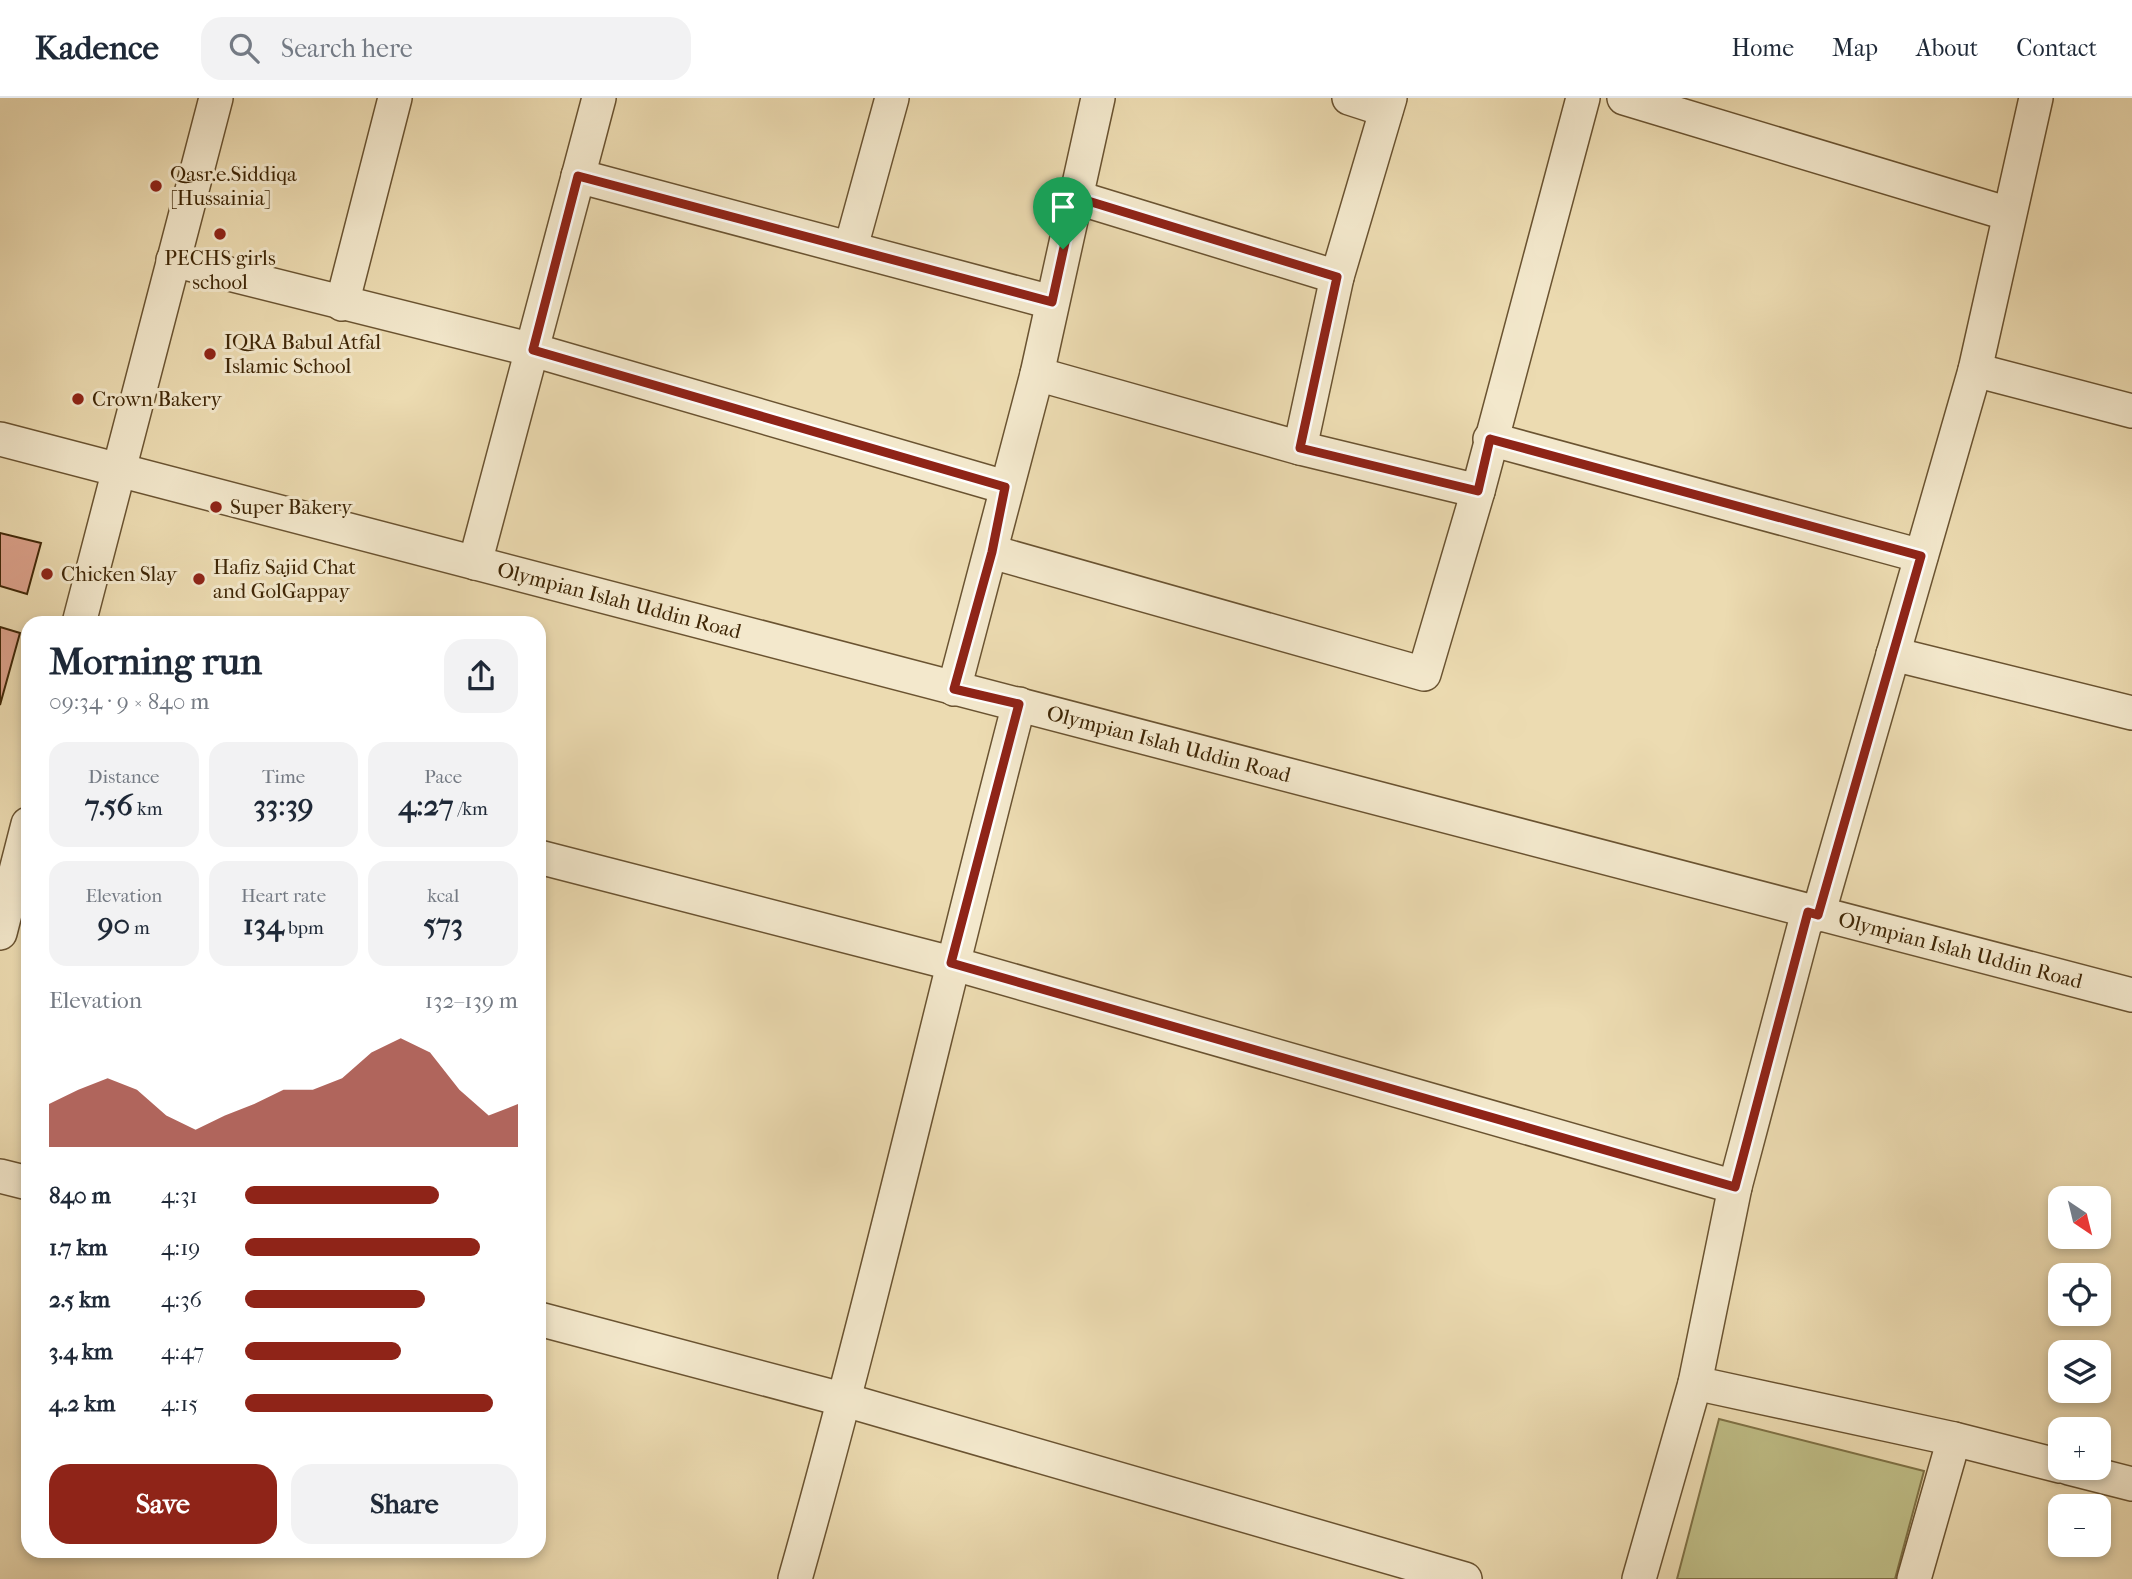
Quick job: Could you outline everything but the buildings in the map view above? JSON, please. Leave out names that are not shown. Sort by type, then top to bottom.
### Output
[{"type":"street","points":[[81,616],[116,469],[216,98]]},
{"type":"street","points":[[342,304],[395,98]]},
{"type":"street","points":[[475,563],[599,98]]},
{"type":"street","points":[[851,247],[892,98]]},
{"type":"street","points":[[954,689],[992,552],[1005,487],[1037,374],[1098,98]]},
{"type":"street","points":[[1300,448],[1337,277],[1388,104],[1349,98]]},
{"type":"street","points":[[992,552],[1424,674],[1478,491],[1583,98]]},
{"type":"street","points":[[1624,98],[1725,112],[2009,214]]},
{"type":"street","points":[[1639,1579],[1695,1384],[1735,1187],[1813,914],[1893,654],[1975,370],[2036,98]]},
{"type":"street","points":[[578,176],[1052,302]]},
{"type":"street","points":[[1075,197],[1337,277]]},
{"type":"street","points":[[173,260],[533,350],[1005,487]]},
{"type":"street","points":[[1975,370],[2132,411]]},
{"type":"street","points":[[1037,374],[1300,448],[1478,491]]},
{"type":"street","name":"Olympian Islah Uddin Road","points":[[0,439],[1813,914],[2132,995]]},
{"type":"street","points":[[1490,439],[1921,556]]},
{"type":"street","points":[[1893,654],[2132,713]]},
{"type":"street","points":[[795,1579],[845,1400],[951,963],[1019,704]]},
{"type":"street","points":[[0,933],[21,851]]},
{"type":"street","points":[[546,859],[951,963],[1735,1187]]},
{"type":"street","points":[[0,1176],[21,1181]]},
{"type":"street","points":[[546,1321],[845,1400],[1465,1579]]},
{"type":"street","points":[[1695,1384],[1954,1439],[2048,1463]]},
{"type":"street","points":[[1914,1579],[1954,1439]]},
{"type":"street","points":[[2111,1479],[2132,1484]]},
{"type":"shaded area","points":[[1719,1419],[1924,1471],[1895,1579],[1677,1579]]},
{"type":"place","name":"Qasr.e.Siddiqa [Hussainia]","points":[[156,186]]},
{"type":"place","name":"PECHS girls school","points":[[220,234]]},
{"type":"place","name":"IQRA Babul Atfal Islamic School","points":[[210,354]]},
{"type":"place","name":"Crown Bakery","points":[[78,399]]},
{"type":"place","name":"Super Bakery","points":[[216,507]]},
{"type":"place","name":"Chicken Slay","points":[[47,574]]},
{"type":"place","name":"Hafiz Sajid Chat and GolGappay","points":[[199,579]]},
{"type":"route","points":[[578,176],[1052,302],[1063,249],[1075,197],[1337,277],[1300,448],[1478,491],[1490,439],[1921,556],[1818,915],[1808,912],[1735,1187],[951,963],[1019,704],[954,689],[992,552],[1005,487],[533,350],[578,176]]}]
